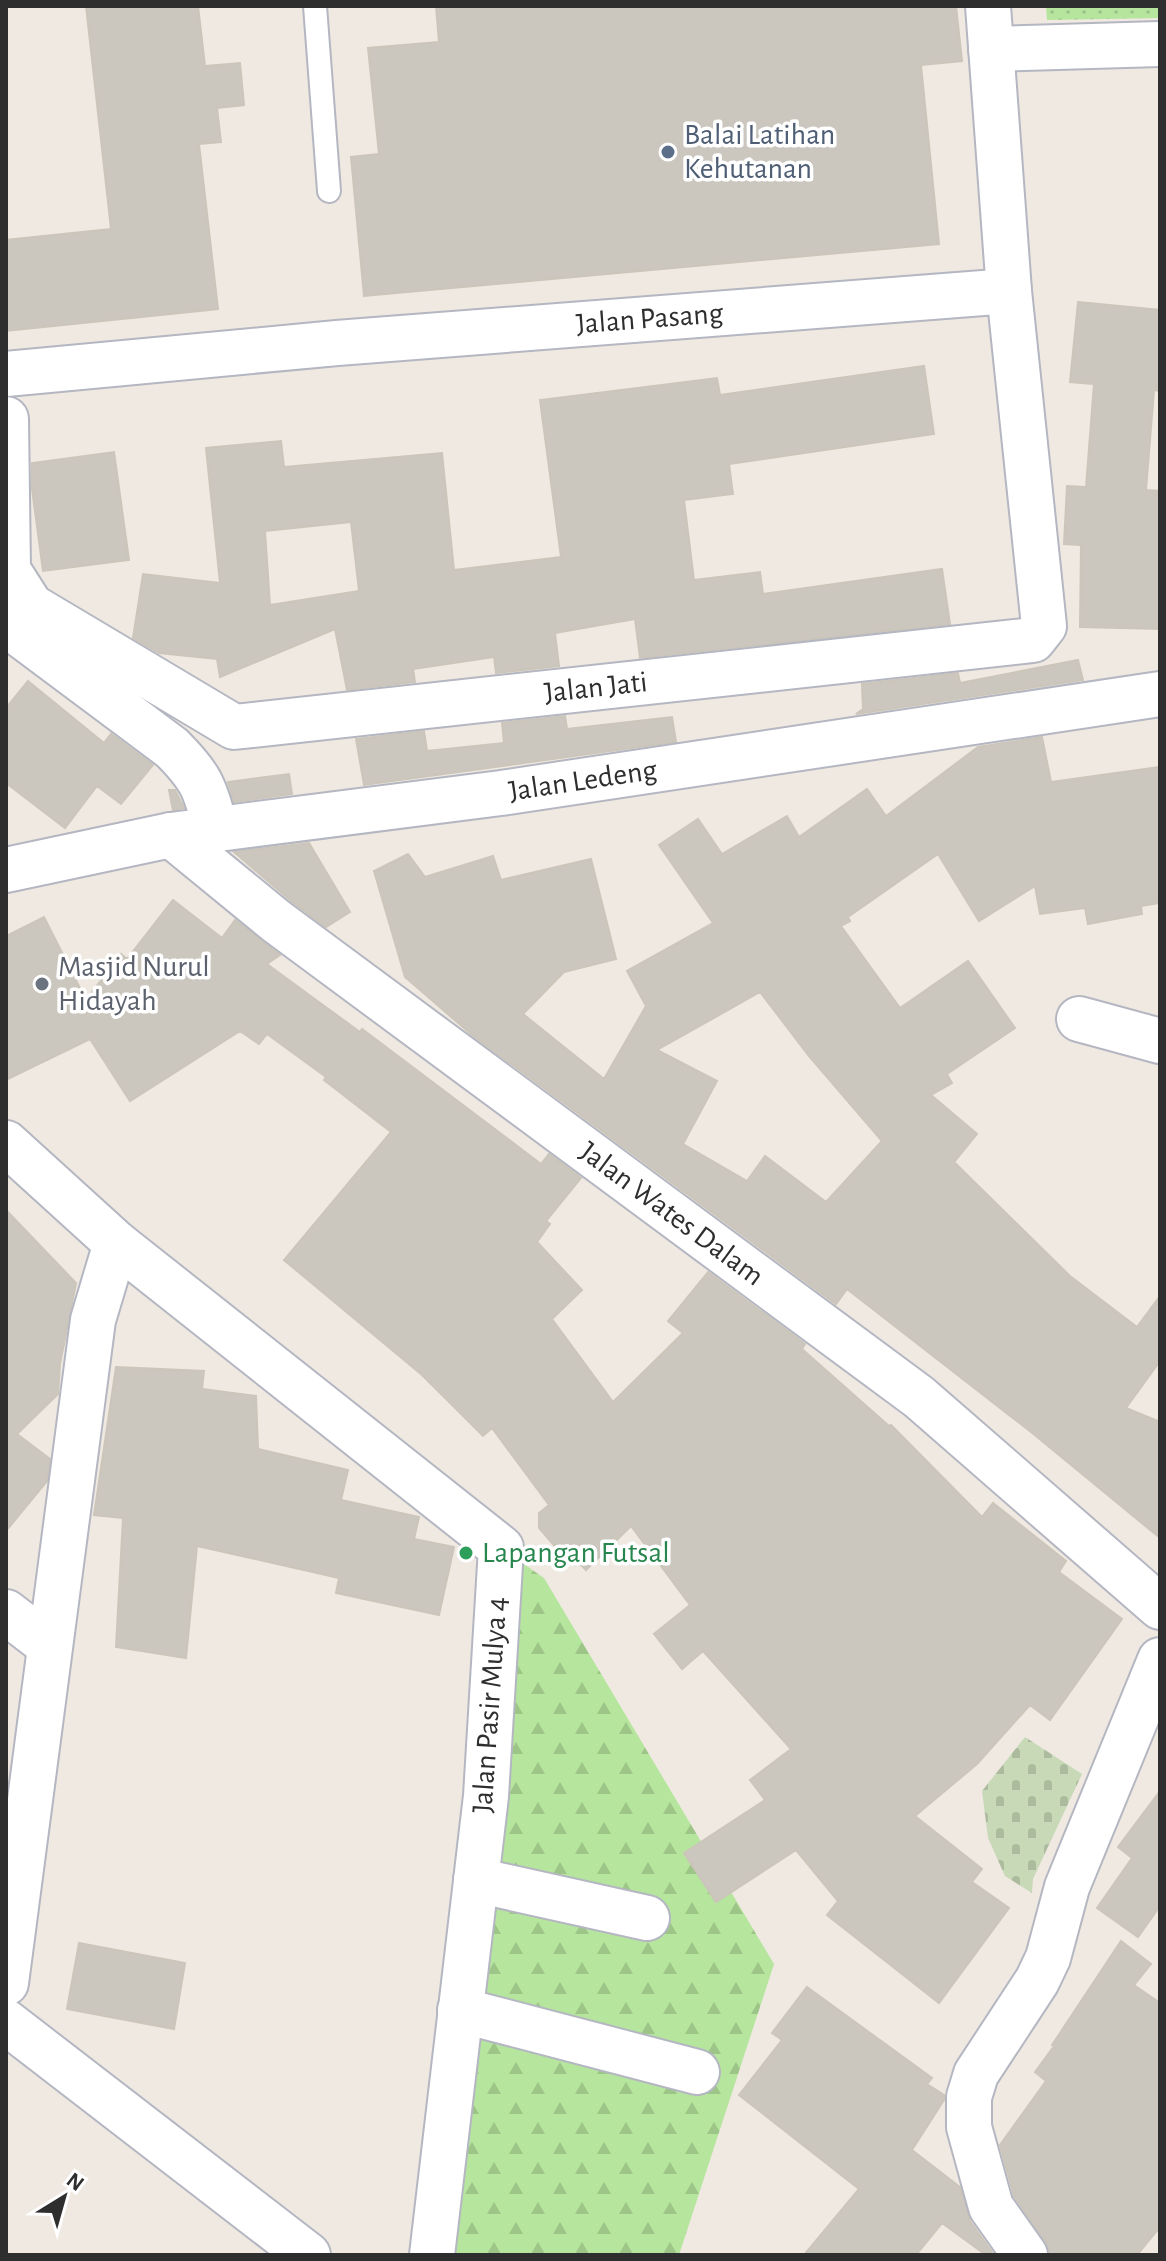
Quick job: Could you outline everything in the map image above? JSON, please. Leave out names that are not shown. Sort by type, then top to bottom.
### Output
[{"type":"street","points":[[988,6],[1009,291]]},
{"type":"street","points":[[991,49],[1160,44]]},
{"type":"street","name":"Jalan Pasang","points":[[6,374],[352,342],[1009,291]]},
{"type":"street","name":"Jalan Jati","points":[[6,419],[8,570],[31,606],[234,727],[1027,641],[1033,640],[1044,626],[1009,291]]},
{"type":"street","points":[[6,624],[172,748],[203,785],[216,830]]},
{"type":"street","name":"Jalan Ledeng","points":[[6,870],[171,835],[501,793],[1160,694]]},
{"type":"street","name":"Jalan Wates Dalam","points":[[171,835],[276,921],[919,1397],[1160,1607]]},
{"type":"street","points":[[1079,1019],[1160,1041]]},
{"type":"street","points":[[6,1143],[116,1243],[93,1320],[6,1983]]},
{"type":"street","name":"Jalan Pasir Mulya 4","points":[[116,1243],[501,1548],[486,1796],[432,2255]]},
{"type":"street","points":[[6,1612],[49,1645]]},
{"type":"street","points":[[1025,2255],[991,2207],[969,2127],[969,2097],[976,2074],[1037,1981],[1048,1958],[1067,1887],[1160,1660]]},
{"type":"street","points":[[476,1880],[647,1918]]},
{"type":"street","points":[[460,2010],[697,2072]]},
{"type":"street","points":[[6,2022],[308,2255]]},
{"type":"lane","points":[[315,6],[329,191]]},
{"type":"green space","points":[[1046,6],[1160,6],[1160,18],[1047,20]]},
{"type":"green space","points":[[501,1548],[544,1578],[774,1964],[679,2255],[431,2255]]},
{"type":"green space","points":[[1025,1737],[1082,1774],[1033,1879],[1032,1893],[1005,1876],[988,1838],[982,1791]]},
{"type":"building","points":[[86,6],[198,6],[205,66],[240,63],[244,105],[217,108],[221,142],[199,144],[218,309],[6,331],[6,240],[111,229]]},
{"type":"building","name":"Balai Latihan Kehutanan","points":[[436,6],[956,6],[962,61],[921,65],[939,244],[364,296],[351,157],[379,154],[368,48],[439,42]]},
{"type":"building","points":[[1078,302],[1160,310],[1160,391],[1154,390],[1146,490],[1160,491],[1160,629],[1080,627],[1081,545],[1064,544],[1067,486],[1086,487],[1094,384],[1070,382]]},
{"type":"building","points":[[924,366],[934,434],[729,464],[733,494],[684,500],[694,580],[760,572],[763,594],[942,569],[950,624],[640,658],[635,619],[555,633],[559,666],[496,673],[494,657],[413,669],[415,682],[347,690],[335,629],[220,677],[217,659],[159,653],[133,638],[143,574],[220,583],[206,448],[281,441],[284,467],[442,453],[454,570],[561,557],[540,400],[717,378],[720,395]],"holes":[[[351,522],[359,591],[270,605],[265,531]]]},
{"type":"building","points":[[114,452],[129,560],[43,571],[32,489],[32,463]]},
{"type":"building","points":[[1078,660],[1083,680],[856,714],[863,709],[862,684],[958,673],[960,683]]},
{"type":"building","points":[[28,681],[104,743],[111,734],[153,765],[121,804],[97,786],[65,828],[6,783],[6,708]]},
{"type":"building","points":[[565,716],[567,729],[672,717],[676,742],[364,785],[356,739],[424,731],[427,751],[504,743],[502,723]]},
{"type":"building","points":[[1042,737],[1051,782],[1160,767],[1160,903],[1141,906],[1142,914],[1088,924],[1085,908],[1040,914],[1035,886],[979,921],[938,854],[848,917],[850,921],[841,926],[900,1008],[968,961],[1015,1028],[947,1074],[952,1083],[931,1095],[977,1134],[954,1162],[1070,1276],[1137,1327],[1160,1296],[1160,1361],[1126,1408],[1160,1422],[1160,1538],[1031,1432],[847,1289],[836,1304],[472,1035],[405,977],[374,871],[408,854],[425,877],[493,856],[501,880],[591,859],[616,959],[564,972],[523,1014],[604,1079],[646,1006],[627,971],[713,923],[659,845],[698,819],[722,854],[787,816],[799,837],[867,789],[886,816],[978,747]],"holes":[[[760,992],[809,1056],[882,1141],[826,1202],[765,1156],[747,1181],[683,1144],[717,1081],[657,1050]]]},
{"type":"building","points":[[289,774],[292,794],[234,802],[228,782]]},
{"type":"building","points":[[169,790],[175,790],[184,808],[173,810]]},
{"type":"building","points":[[309,843],[350,912],[326,927],[234,852]]},
{"type":"building","points":[[173,900],[222,938],[235,920],[280,955],[267,964],[360,1032],[362,1029],[541,1164],[549,1154],[581,1178],[546,1221],[550,1224],[537,1242],[582,1290],[552,1319],[613,1402],[683,1333],[668,1321],[708,1272],[805,1344],[802,1349],[891,1425],[982,1517],[993,1503],[1066,1561],[1059,1572],[1122,1619],[1050,1720],[1030,1705],[977,1764],[915,1816],[982,1869],[972,1882],[1009,1908],[939,2003],[827,1915],[838,1901],[796,1850],[716,1902],[684,1853],[765,1800],[750,1780],[791,1749],[703,1651],[682,1669],[654,1634],[690,1605],[631,1526],[586,1570],[564,1547],[559,1551],[539,1528],[539,1513],[549,1505],[492,1428],[483,1436],[422,1375],[284,1260],[391,1132],[324,1080],[326,1077],[267,1034],[259,1044],[240,1031],[130,1101],[90,1039],[6,1080],[6,936],[44,917],[86,1000],[121,954],[127,959]]},
{"type":"building","points":[[6,1210],[76,1283],[60,1364],[58,1394],[17,1434],[50,1459],[47,1481],[6,1531]]},
{"type":"building","points":[[116,1367],[204,1371],[202,1389],[256,1396],[258,1449],[348,1470],[341,1500],[419,1517],[414,1539],[454,1547],[439,1615],[336,1593],[339,1578],[197,1546],[186,1658],[116,1647],[123,1518],[94,1515]]},
{"type":"building","points":[[1160,1791],[1160,1906],[1138,1937],[1097,1908],[1132,1858],[1118,1847]]},
{"type":"building","points":[[1121,1941],[1151,1964],[1134,1985],[1160,2003],[1160,2227],[1137,2255],[1050,2255],[1045,2241],[1014,2196],[1000,2145],[1046,2081],[1035,2072]]},
{"type":"building","points":[[79,1943],[185,1963],[174,2029],[67,2009]]},
{"type":"building","points":[[807,1987],[932,2078],[927,2084],[944,2095],[944,2100],[912,2150],[960,2187],[970,2221],[994,2255],[986,2255],[942,2223],[916,2255],[804,2255],[859,2189],[739,2095],[782,2040],[772,2033]]},
{"type":"place","name":"Balai Latihan Kehutanan","points":[[668,152]]},
{"type":"place","name":"Masjid Nurul Hidayah","points":[[42,984]]},
{"type":"place","name":"Lapangan Futsal","points":[[466,1553]]}]
